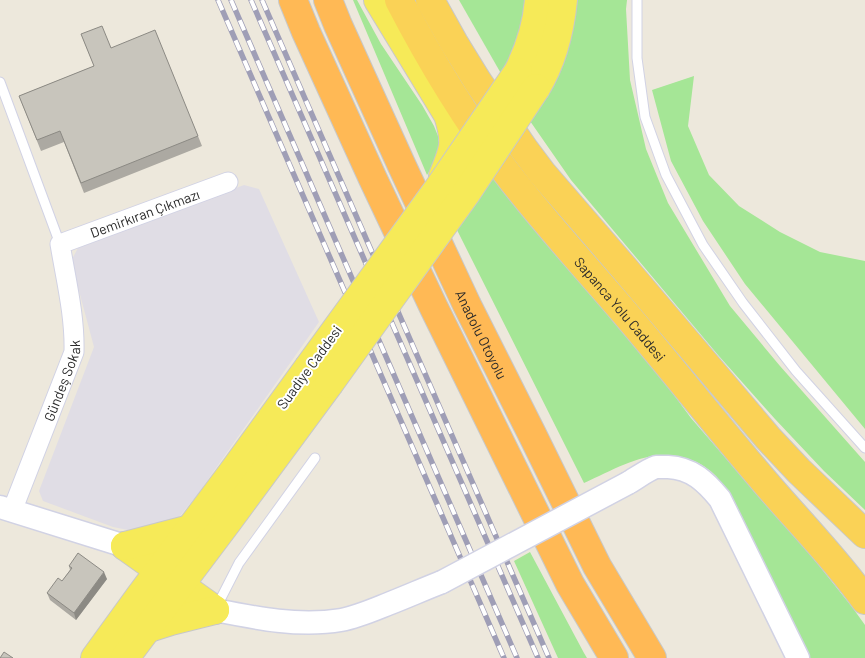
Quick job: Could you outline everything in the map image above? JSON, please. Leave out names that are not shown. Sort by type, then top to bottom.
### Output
[{"type":"highway","points":[[293,0],[365,162],[434,308],[570,584],[614,658]]},
{"type":"highway","name":"Anadolu Otoyolu","points":[[328,0],[402,166],[467,305],[597,566],[652,658]]},
{"type":"highway","name":"Sapanca Yolu Caddesi","points":[[399,0],[456,100],[506,172],[769,487],[843,570],[865,600]]},
{"type":"highway","name":"Sapanca Yolu Caddesi","points":[[430,0],[478,82],[524,149],[563,198],[768,438],[799,471],[865,534]]},
{"type":"main road","points":[[378,0],[443,106],[452,127],[453,152],[438,189]]},
{"type":"main road","points":[[438,0],[454,43]]},
{"type":"main road","points":[[527,80],[529,47],[538,0]]},
{"type":"main road","points":[[527,80],[549,62],[561,21],[563,0]]},
{"type":"main road","name":"Suadiye Caddesi","points":[[95,658],[140,596],[169,578],[228,521],[438,189],[527,80]]},
{"type":"main road","name":"Suadiye Caddesi","points":[[125,658],[146,630],[190,529],[318,376],[467,192],[527,80]]},
{"type":"main road","points":[[125,546],[190,529]]},
{"type":"main road","points":[[125,546],[214,610]]},
{"type":"main road","points":[[125,546],[137,579],[140,596]]},
{"type":"main road","points":[[146,630],[171,621],[214,610]]},
{"type":"street","name":"Demirkıran Çıkmazı","points":[[60,244],[228,182]]},
{"type":"street","name":"Gündeş Sokak","points":[[6,509],[74,352],[72,315],[60,244]]},
{"type":"street","points":[[214,610],[290,621],[319,622],[341,620],[370,611],[442,582],[628,484],[656,467],[672,468],[688,470],[711,487],[720,499],[798,658]]},
{"type":"street","points":[[6,509],[125,546]]},
{"type":"lane","points":[[638,0],[637,58],[645,117],[666,175],[703,245],[743,303],[796,371],[865,448]]},
{"type":"lane","points":[[0,82],[60,244]]},
{"type":"lane","points":[[214,610],[239,563],[315,458]]},
{"type":"shaded area","points":[[244,185],[259,189],[319,322],[197,495],[180,516],[166,526],[133,531],[113,527],[43,501],[39,491],[94,347],[71,261],[78,248]]},
{"type":"green space","points":[[353,0],[357,0],[381,44],[434,126],[440,149],[427,175]]},
{"type":"green space","points":[[459,0],[529,0],[524,27],[503,77]]},
{"type":"green space","points":[[571,0],[627,0],[630,80],[646,149],[668,203],[730,306],[865,462],[865,510],[824,471],[718,355],[571,180],[530,121]]},
{"type":"green space","points":[[694,76],[688,126],[709,175],[739,206],[780,232],[820,252],[865,261],[865,429],[745,284],[703,221],[671,161],[652,90]]},
{"type":"green space","points":[[493,173],[636,344],[691,418],[805,548],[852,607],[865,625],[865,658],[810,658],[732,498],[716,476],[703,465],[680,456],[652,456],[624,465],[584,483],[457,230]]},
{"type":"green space","points":[[530,552],[587,658],[558,658],[514,561]]},
{"type":"building","points":[[102,26],[111,48],[155,30],[198,136],[81,183],[60,131],[37,140],[19,96],[94,66],[81,34]]},
{"type":"building","points":[[78,553],[104,572],[74,613],[47,593],[58,578],[62,581],[72,568],[69,566]]},
{"type":"building","points":[[4,652],[13,658],[0,658]]},
{"type":"railway","points":[[218,0],[504,658]]},
{"type":"railway","points":[[231,0],[517,658]]},
{"type":"railway","points":[[251,0],[538,658]]},
{"type":"railway","points":[[262,0],[549,658]]}]
